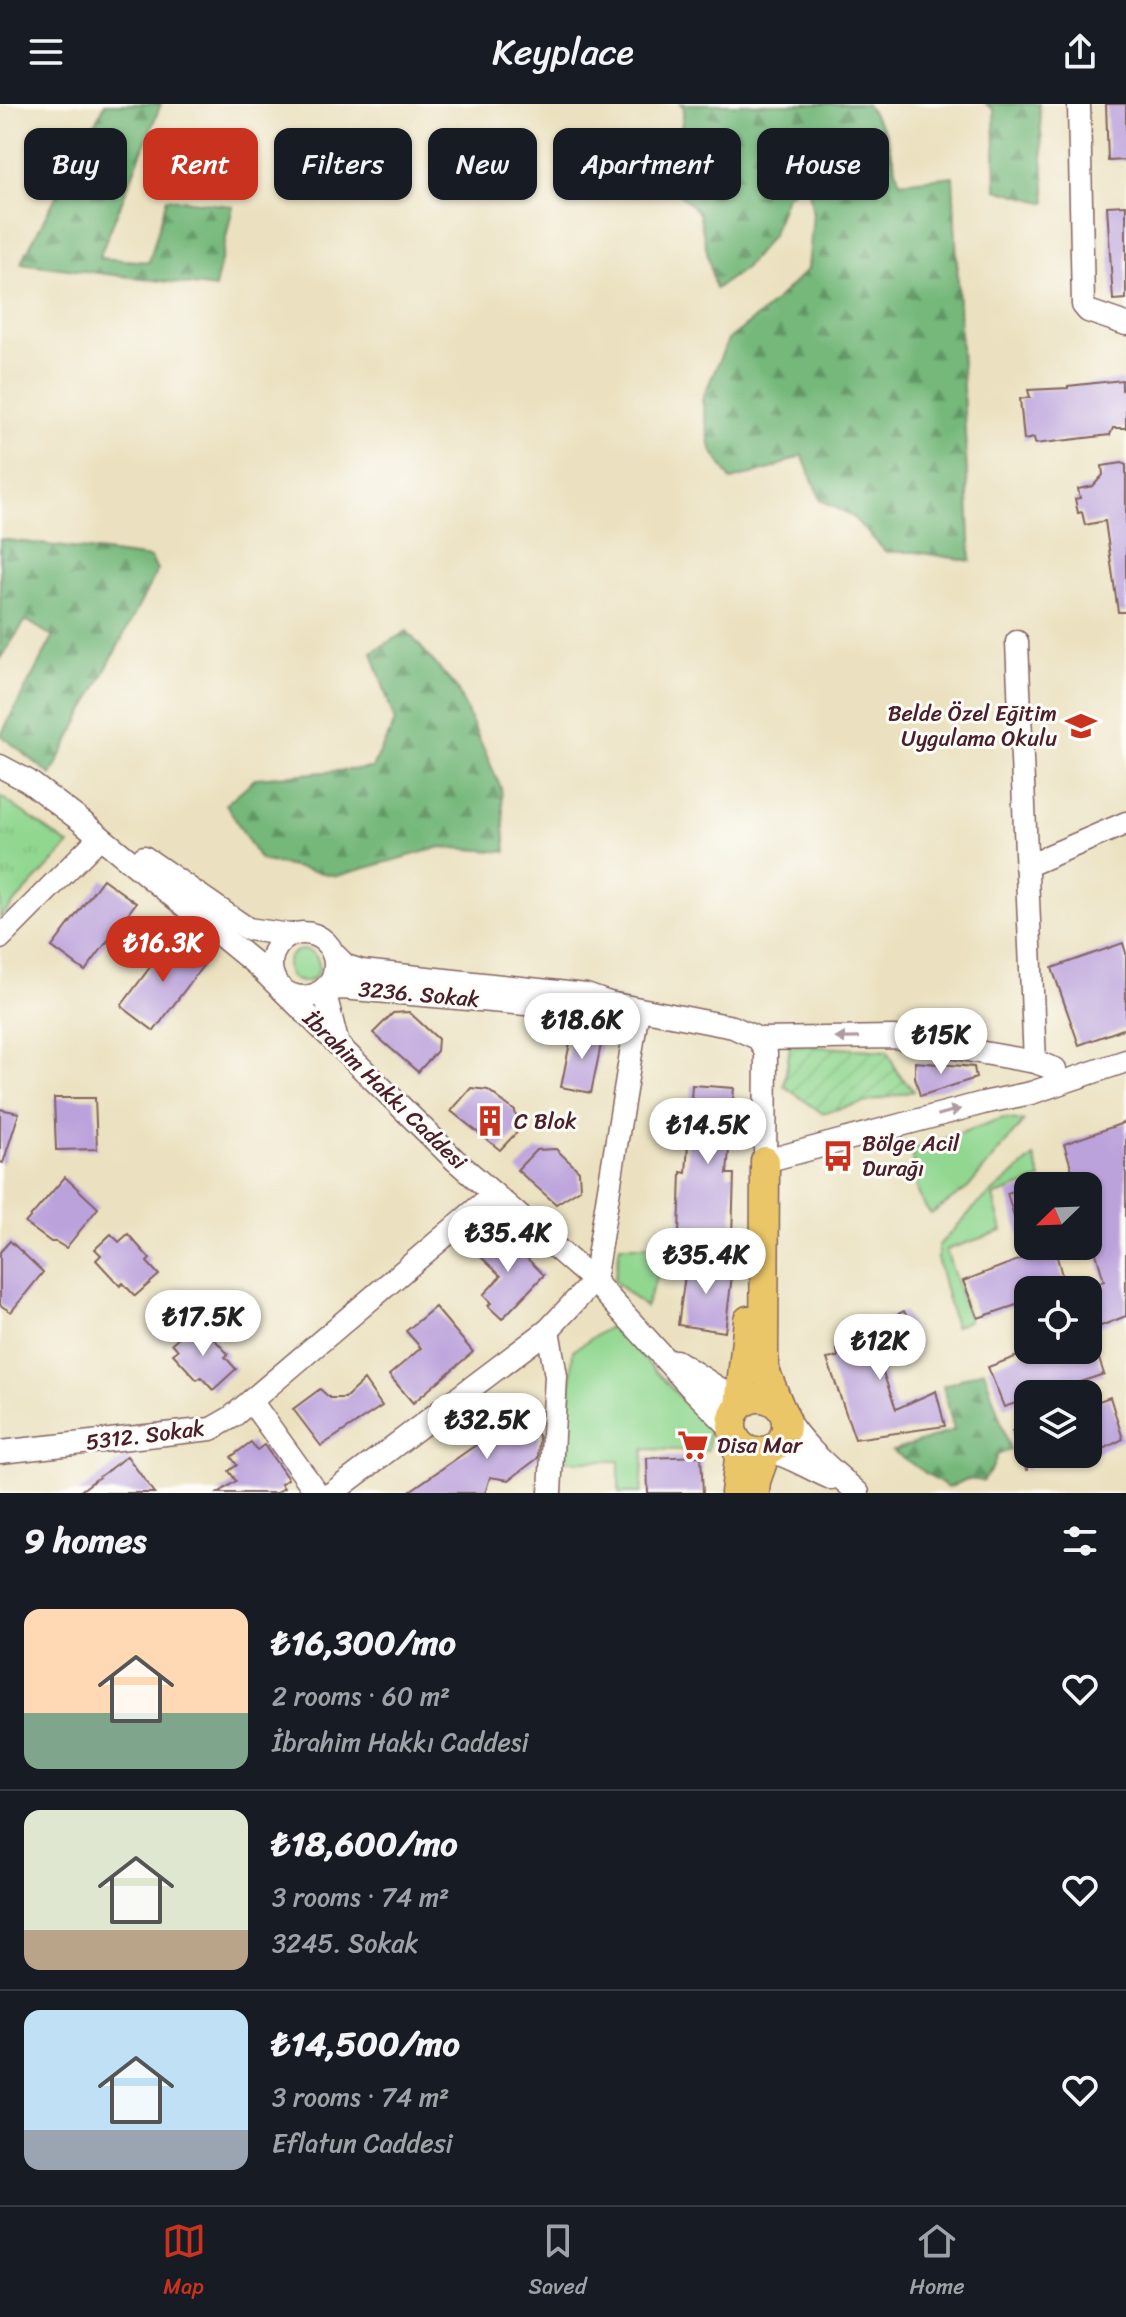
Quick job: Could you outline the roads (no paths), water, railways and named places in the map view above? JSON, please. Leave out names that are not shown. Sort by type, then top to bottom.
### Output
[{"type":"main road","points":[[755,1493],[767,1450],[781,1440],[786,1423],[764,1368],[765,1161]]},
{"type":"main road","points":[[735,1493],[739,1458],[736,1425],[746,1349],[754,1204],[765,1161]]},
{"type":"main road","points":[[767,1450],[749,1450],[736,1425],[746,1400],[764,1398],[782,1411]]},
{"type":"street","points":[[1079,104],[1083,305],[1088,311],[1126,324]]},
{"type":"street","points":[[1017,642],[1026,866],[1045,1066],[1031,1093]]},
{"type":"street","name":"İbrahim Hakkı Caddesi","points":[[0,766],[28,781],[258,966],[455,1160],[594,1281],[661,1353],[723,1391],[736,1425]]},
{"type":"street","points":[[1026,866],[1126,823]]},
{"type":"street","points":[[0,938],[100,837]]},
{"type":"street","name":"İbrahim Hakkı Caddesi","points":[[100,837],[133,849],[248,929],[290,935]]},
{"type":"street","points":[[299,933],[318,937],[332,952],[334,972],[324,990],[304,997],[284,991],[273,976],[272,957],[290,935],[299,933]]},
{"type":"street","name":"3236. Sokak","points":[[332,952],[346,966],[362,971],[586,995],[638,1010],[733,1027],[759,1039]]},
{"type":"street","name":"3236. Sokak","points":[[324,990],[365,989],[583,1009],[609,1003]]},
{"type":"street","points":[[324,990],[339,1046]]},
{"type":"street","points":[[332,1493],[548,1330],[594,1281],[638,1010]]},
{"type":"street","points":[[1126,1047],[1045,1066],[894,1037],[759,1039],[766,1053],[765,1161],[1031,1093],[1126,1061]]},
{"type":"street","points":[[983,1103],[1009,1081],[1013,1070],[1005,1056]]},
{"type":"street","name":"5312. Sokak","points":[[0,1452],[211,1429],[232,1417],[494,1194]]},
{"type":"street","points":[[548,1330],[556,1376],[550,1493]]},
{"type":"street","points":[[251,1401],[317,1493]]},
{"type":"street","points":[[782,1411],[795,1433],[819,1460],[855,1490]]},
{"type":"street","points":[[767,1450],[787,1455],[807,1468],[855,1490]]},
{"type":"place","name":"Belde Özel Eğitim Uygulama Okulu","points":[[1081,726]]},
{"type":"place","name":"C Blok","points":[[490,1121]]},
{"type":"place","name":"Bölge Acil Durağı","points":[[838,1156]]},
{"type":"place","name":"Disa Mar","points":[[693,1445]]}]
